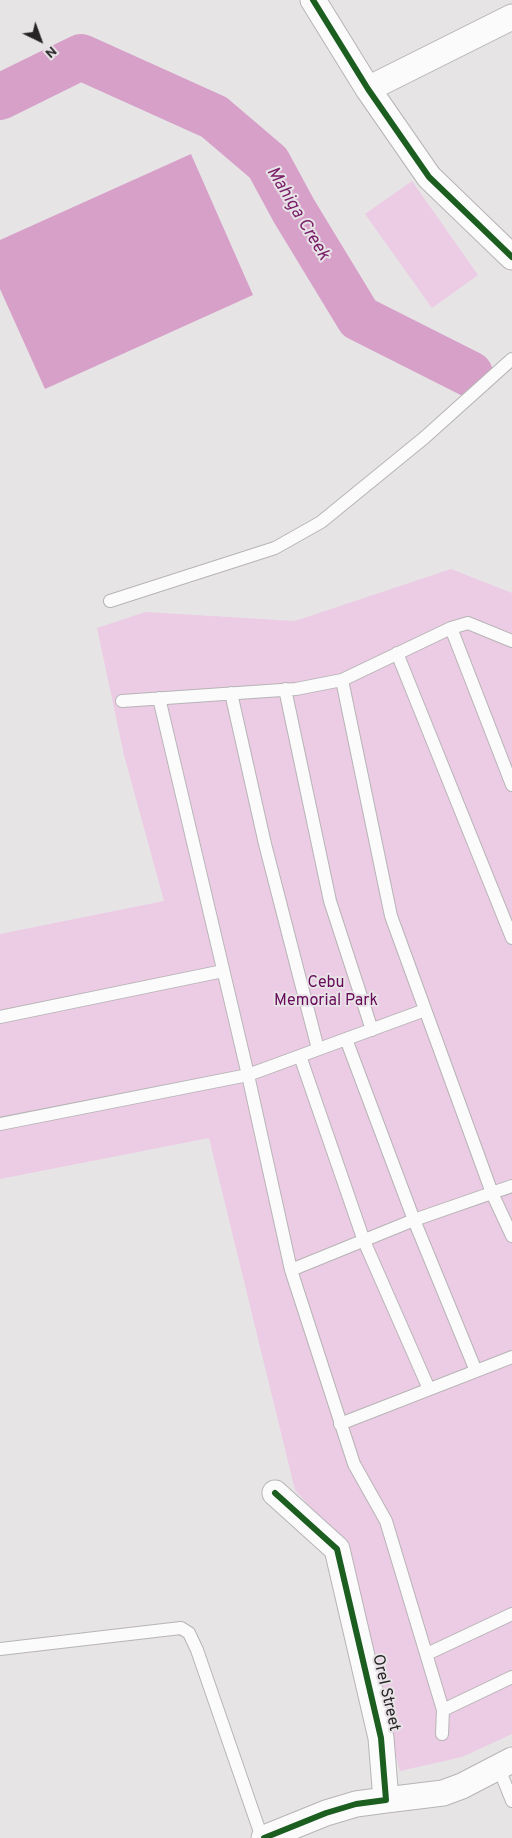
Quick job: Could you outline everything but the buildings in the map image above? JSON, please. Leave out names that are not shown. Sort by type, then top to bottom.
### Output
[{"type":"street","points":[[313,0],[368,89],[429,176],[512,257]]},
{"type":"street","points":[[368,89],[512,16]]},
{"type":"street","name":"Orel Street","points":[[276,1493],[337,1549],[381,1738],[386,1800]]},
{"type":"street","points":[[263,1838],[326,1813],[356,1804],[443,1793],[462,1786],[505,1763]]},
{"type":"lane","points":[[110,601],[274,548],[321,522],[424,438],[512,359]]},
{"type":"lane","points":[[122,701],[296,689],[342,680],[451,628],[468,623],[512,641]]},
{"type":"lane","points":[[451,628],[512,785]]},
{"type":"lane","points":[[397,653],[512,938]]},
{"type":"lane","points":[[342,680],[392,916],[492,1193],[512,1236]]},
{"type":"lane","points":[[286,689],[330,902],[372,1030]]},
{"type":"lane","points":[[231,693],[265,844],[318,1049]]},
{"type":"lane","points":[[159,698],[248,1075],[291,1270],[354,1464],[386,1521],[443,1710],[442,1734]]},
{"type":"lane","points":[[0,1017],[223,971]]},
{"type":"lane","points":[[0,1124],[248,1075],[425,1010]]},
{"type":"lane","points":[[346,1039],[414,1220],[476,1371]]},
{"type":"lane","points":[[300,1056],[364,1241],[429,1390]]},
{"type":"lane","points":[[291,1270],[414,1220],[512,1186]]},
{"type":"lane","points":[[340,1424],[512,1358]]},
{"type":"lane","points":[[426,1654],[512,1614]]},
{"type":"lane","points":[[0,1649],[181,1628],[189,1633],[197,1650],[263,1838]]},
{"type":"lane","points":[[443,1710],[512,1677]]},
{"type":"lane","points":[[505,1763],[512,1801]]},
{"type":"green space","points":[[412,181],[478,275],[432,308],[365,214]]},
{"type":"green space","name":"Cebu Memorial Park","points":[[451,569],[512,593],[512,1734],[462,1757],[400,1771],[335,1535],[295,1490],[209,1138],[0,1179],[0,934],[164,901],[124,755],[97,628],[145,612],[295,621]]},
{"type":"shaded area","points":[[191,154],[253,295],[45,389],[0,289],[0,240]]},
{"type":"waterway","name":"Mahiga Creek","points":[[0,97],[81,57],[214,117],[268,163],[294,211],[359,318],[470,374]]},
{"type":"cycle path","points":[[313,0],[368,89],[429,177],[512,257]]},
{"type":"cycle path","points":[[264,1838],[326,1813],[356,1804],[386,1800],[381,1738],[337,1549],[275,1493]]}]
